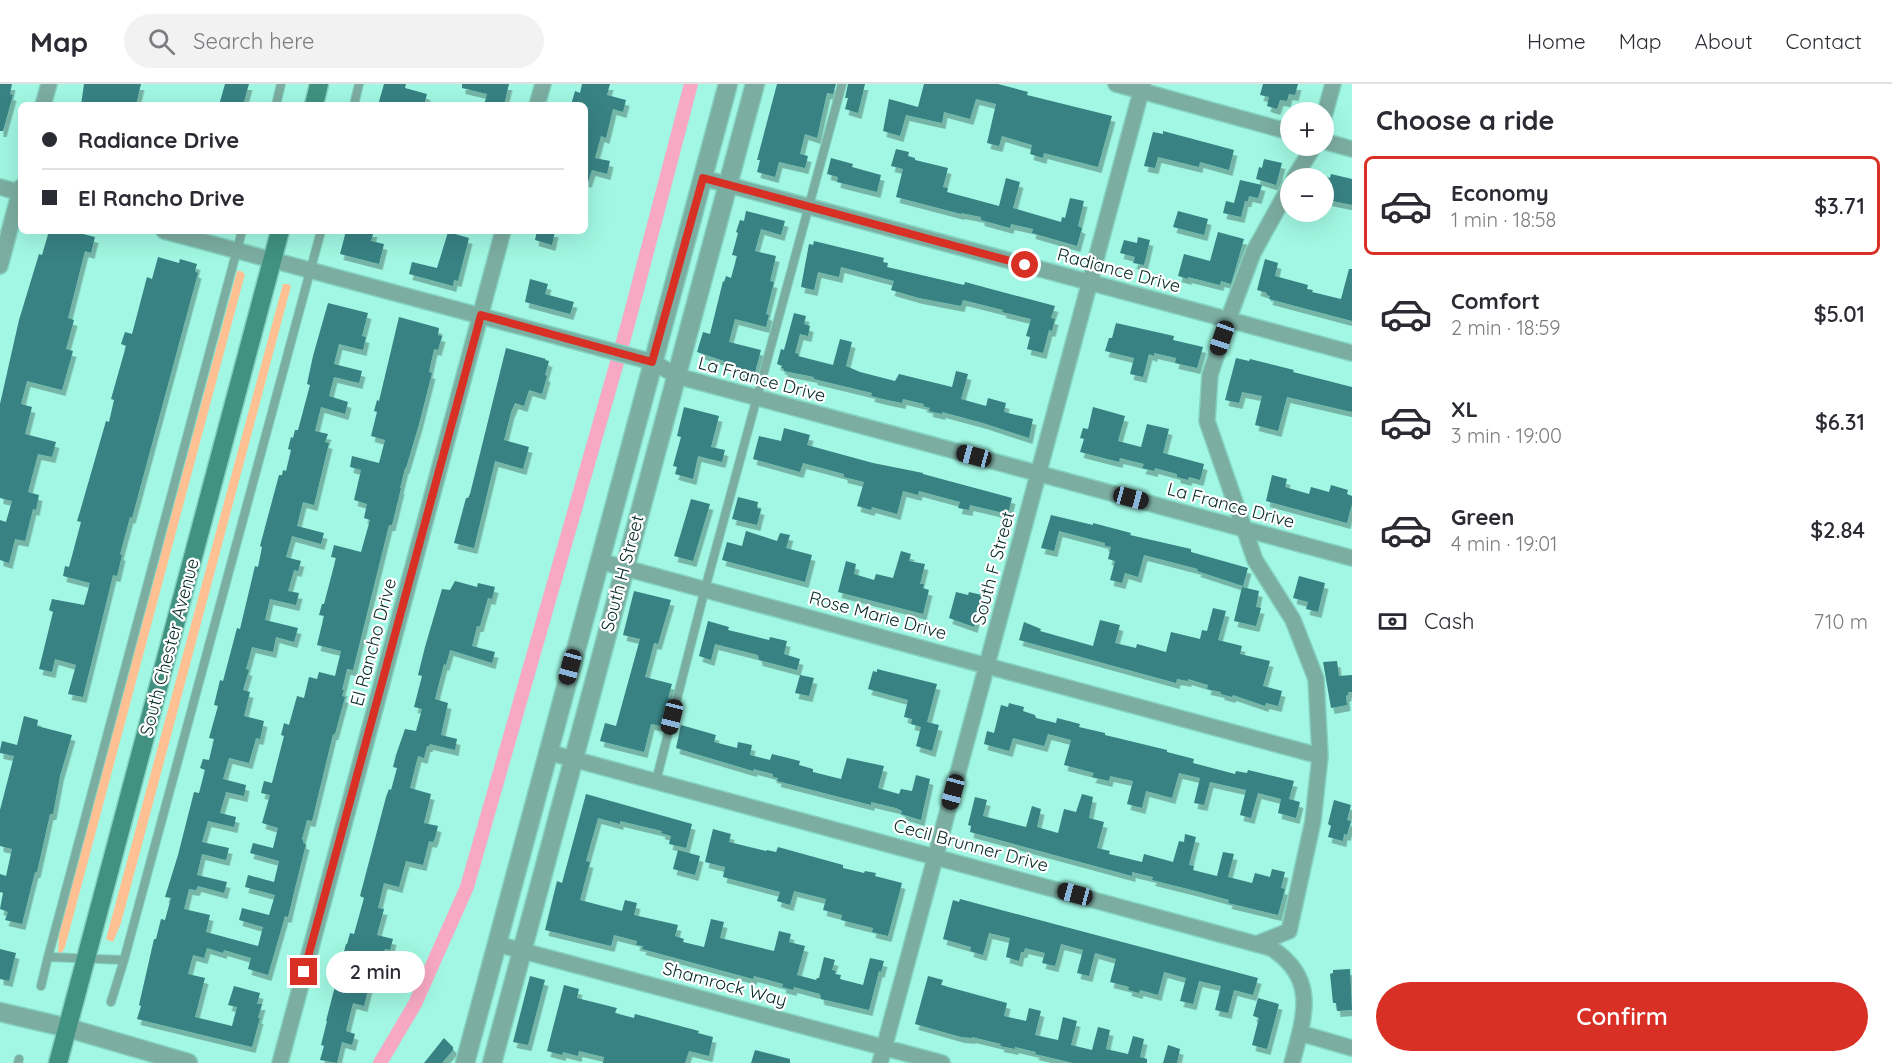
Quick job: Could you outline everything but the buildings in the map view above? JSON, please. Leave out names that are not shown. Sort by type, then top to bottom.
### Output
[{"type":"main road","points":[[315,102],[320,84]]},
{"type":"main road","name":"South Chester Avenue","points":[[58,1063],[279,234]]},
{"type":"street","points":[[44,102],[49,84]]},
{"type":"street","points":[[538,102],[543,84]]},
{"type":"street","name":"South H Street","points":[[465,1063],[728,84]]},
{"type":"street","name":"South H Street","points":[[492,1063],[755,84]]},
{"type":"street","points":[[1116,84],[1142,87],[1280,129]]},
{"type":"street","points":[[1328,102],[1333,84]]},
{"type":"street","name":"South F Street","points":[[880,1063],[1142,87]]},
{"type":"street","points":[[1334,144],[1352,149]]},
{"type":"street","name":"Radiance Drive","points":[[703,178],[1352,353]]},
{"type":"street","points":[[0,187],[18,190]]},
{"type":"street","points":[[0,266],[18,202]]},
{"type":"street","points":[[1259,944],[1289,931],[1313,821],[1320,756],[1316,679],[1293,620],[1255,560],[1207,422],[1210,375],[1228,320],[1252,253],[1280,204]]},
{"type":"street","name":"La France Drive","points":[[176,234],[652,362],[677,376],[1352,558]]},
{"type":"street","name":"El Rancho Drive","points":[[280,1063],[502,234]]},
{"type":"street","name":"Rose Marie Drive","points":[[599,561],[1320,756]]},
{"type":"street","name":"Cecil Brunner Drive","points":[[547,752],[1259,944],[1282,955],[1293,966],[1305,993],[1305,1010],[1292,1063]]},
{"type":"street","name":"Shamrock Way","points":[[497,944],[942,1063]]},
{"type":"street","points":[[0,1012],[68,1028],[188,1063]]},
{"type":"street","points":[[1300,1034],[1352,1048]]},
{"type":"lane","points":[[277,102],[281,84]]},
{"type":"lane","points":[[355,102],[359,84]]},
{"type":"lane","points":[[656,781],[705,589],[842,84]]},
{"type":"lane","points":[[41,986],[241,234]]},
{"type":"lane","points":[[111,1002],[320,234]]},
{"type":"lane","points":[[48,957],[124,960]]},
{"type":"shaded area","points":[[237,271],[245,274],[65,947],[58,956],[59,931]]},
{"type":"shaded area","points":[[283,284],[291,286],[121,923],[113,942],[106,939]]},
{"type":"waterway","points":[[380,1063],[415,1004],[467,887],[628,324],[691,84]]},
{"type":"route","points":[[304,972],[481,315],[652,362],[703,178],[1025,265]]}]
